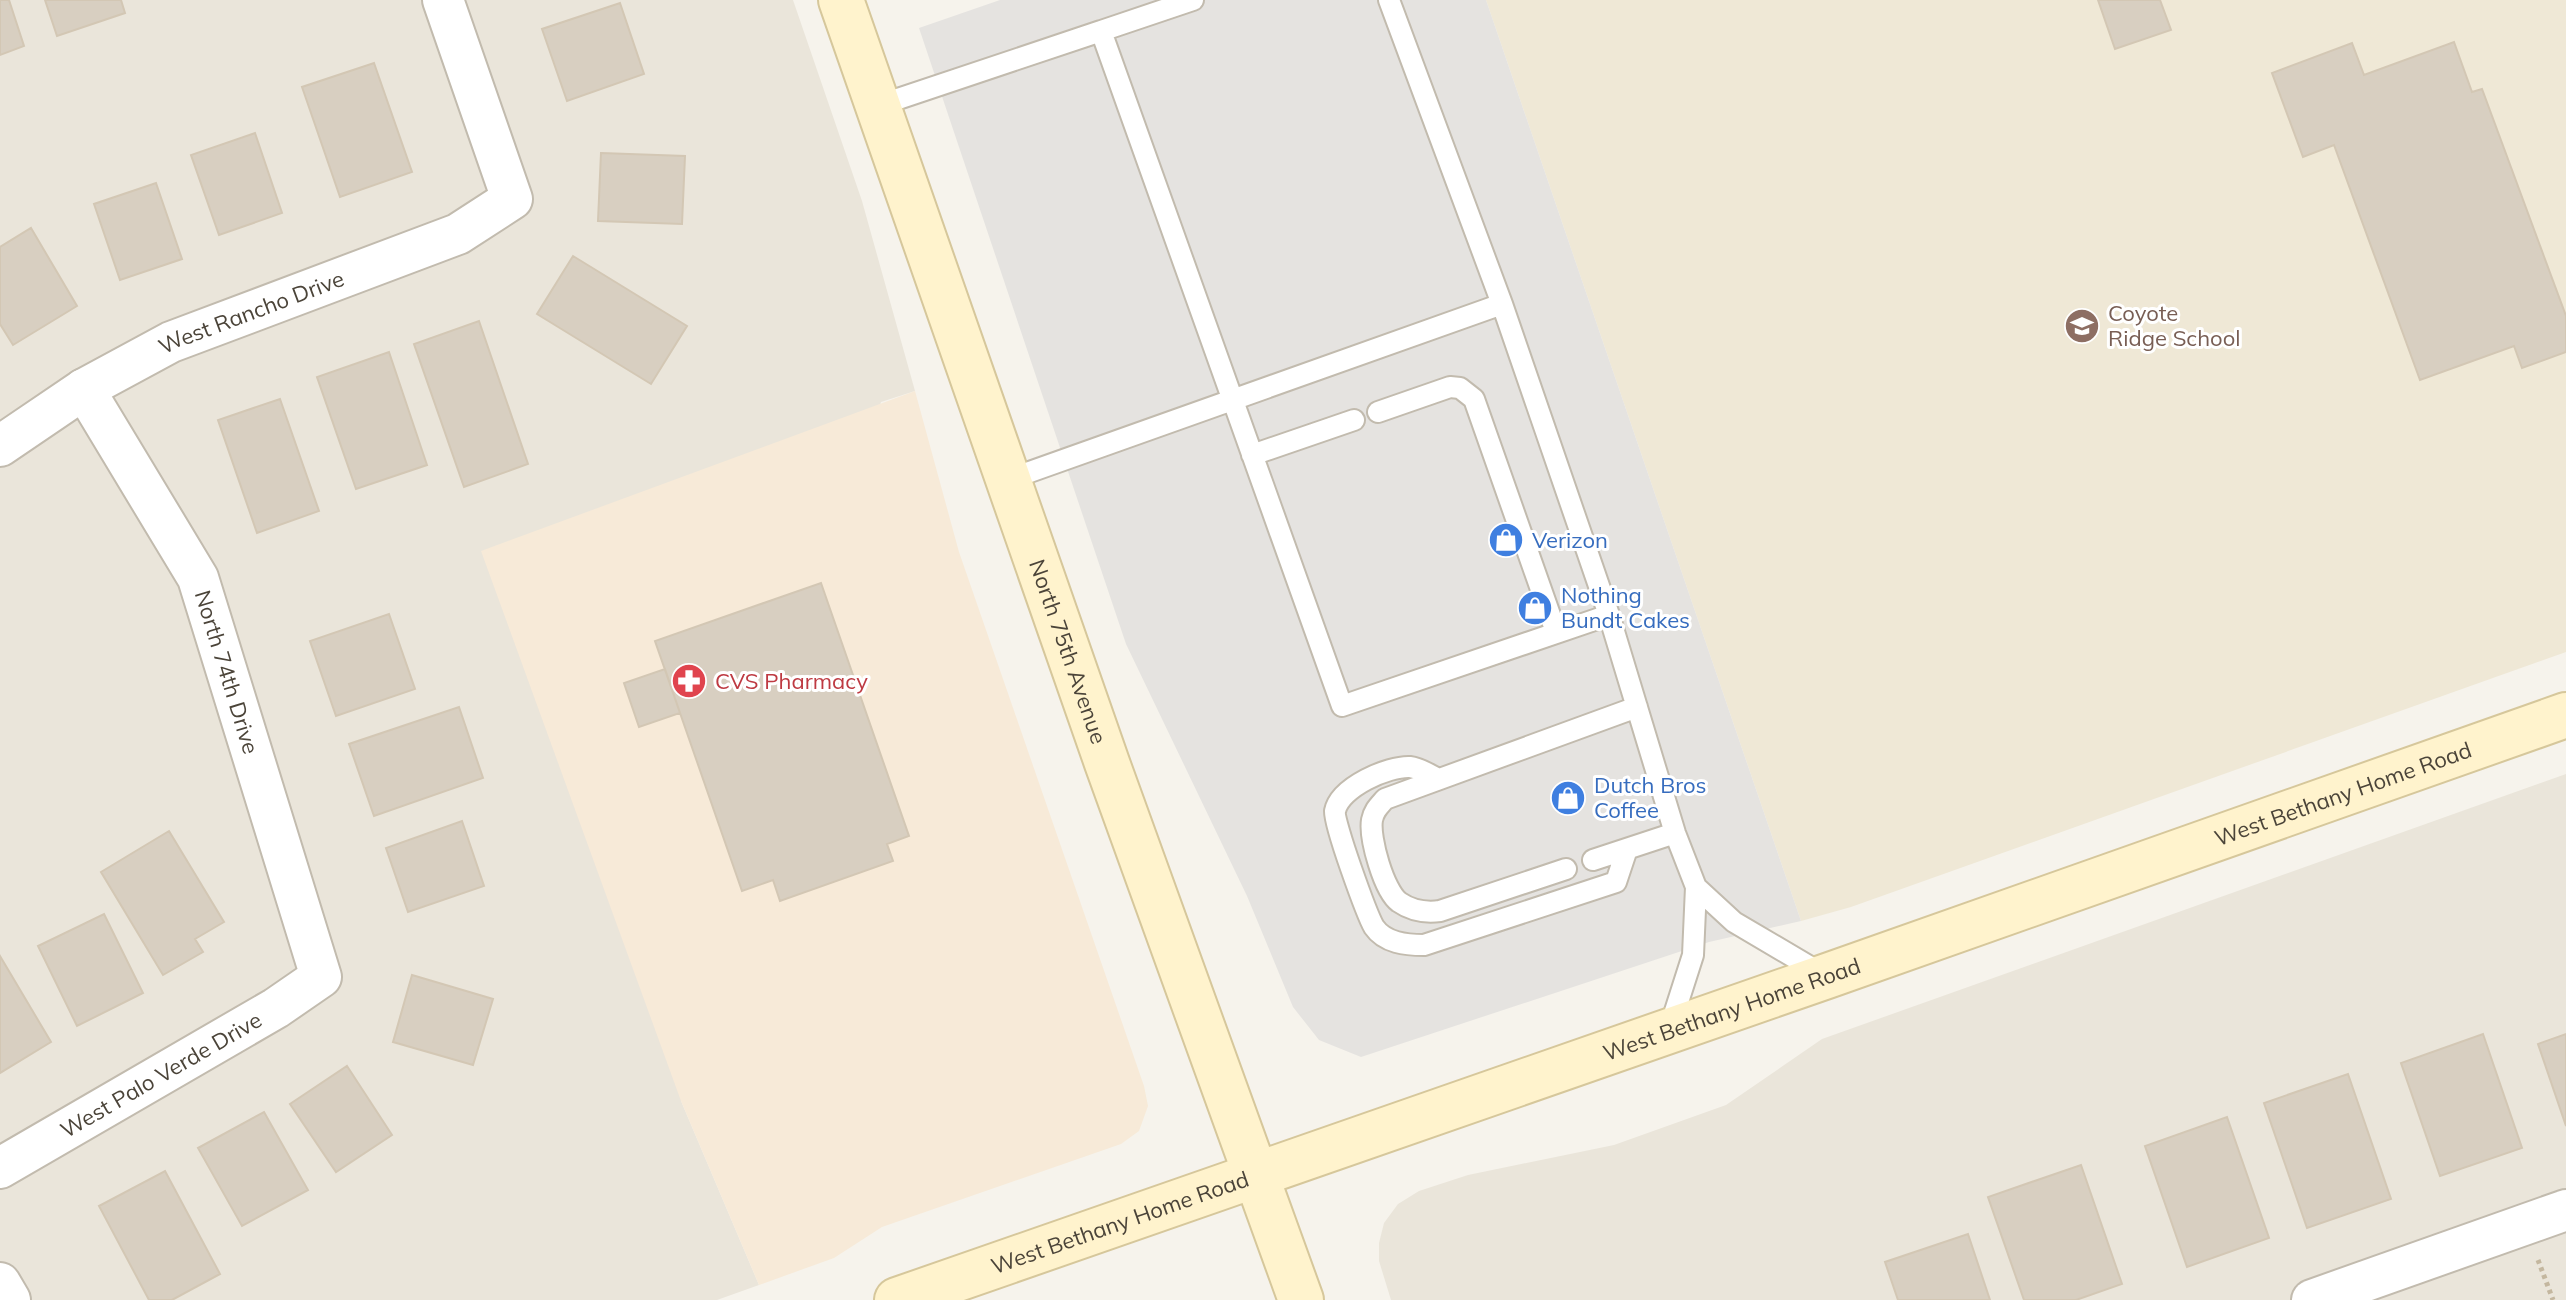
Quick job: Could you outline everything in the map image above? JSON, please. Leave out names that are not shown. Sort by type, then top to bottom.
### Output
[{"type":"main road","name":"North 75th Avenue","points":[[841,0],[1007,480],[1301,1300]]},
{"type":"main road","name":"West Bethany Home Road","points":[[897,1300],[2566,715]]},
{"type":"street","name":"West Rancho Drive","points":[[0,446],[84,389],[171,342],[458,234],[512,199],[443,0]]},
{"type":"street","name":"North 74th Drive","points":[[84,389],[198,578],[321,977]]},
{"type":"street","name":"West Palo Verde Drive","points":[[0,1168],[276,1008],[321,977]]},
{"type":"street","points":[[2312,1300],[2566,1210]]},
{"type":"street","points":[[0,1283],[10,1300]]},
{"type":"lane","points":[[877,106],[1193,0]]},
{"type":"lane","points":[[1389,0],[1502,304],[1609,615],[1675,833],[1696,887],[1693,955],[1669,1030]]},
{"type":"lane","points":[[1101,31],[1342,706],[1609,615]]},
{"type":"lane","points":[[1007,480],[1502,304]]},
{"type":"lane","points":[[1378,412],[1450,387],[1460,388],[1474,399],[1556,632]]},
{"type":"lane","points":[[1252,455],[1354,420]]},
{"type":"lane","points":[[1566,869],[1440,911],[1424,913],[1395,900],[1383,875],[1371,823],[1375,809],[1385,799],[1637,707]]},
{"type":"lane","points":[[1438,779],[1410,767],[1385,772],[1341,796],[1335,812],[1337,830],[1375,927],[1388,939],[1406,945],[1424,945],[1616,882],[1627,849]]},
{"type":"lane","points":[[1593,860],[1675,833]]},
{"type":"lane","points":[[1696,887],[1734,922],[1827,976]]},
{"type":"shaded area","points":[[0,0],[793,0],[862,201],[915,391],[881,402],[681,1101],[759,1285],[717,1300],[0,1300]]},
{"type":"shaded area","points":[[1000,0],[1486,0],[1801,921],[1709,942],[1361,1057],[1319,1040],[1293,1007],[1247,896],[1126,644],[919,28]]},
{"type":"shaded area","name":"Coyote Ridge School","points":[[1486,0],[2566,0],[2566,652],[1851,907],[1801,921]]},
{"type":"shaded area","points":[[915,391],[959,552],[1144,1086],[1148,1106],[1139,1131],[1121,1144],[882,1227],[834,1258],[759,1285],[681,1101],[481,551]]},
{"type":"shaded area","points":[[2566,774],[2566,1300],[1391,1300],[1379,1261],[1384,1223],[1398,1204],[1419,1191],[1468,1175],[1614,1145],[1726,1105],[1822,1039]]},
{"type":"building","points":[[0,0],[9,0],[24,46],[0,55]]},
{"type":"building","points":[[45,0],[121,0],[125,13],[57,36]]},
{"type":"building","points":[[2098,0],[2160,0],[2171,30],[2115,49]]},
{"type":"building","points":[[620,3],[644,74],[567,101],[542,29]]},
{"type":"building","points":[[2454,42],[2472,92],[2482,89],[2566,316],[2566,352],[2522,368],[2514,346],[2420,380],[2334,145],[2303,157],[2272,73],[2352,43],[2364,75]]},
{"type":"building","points":[[374,63],[412,172],[340,197],[302,87]]},
{"type":"building","points":[[255,133],[282,213],[219,235],[191,155]]},
{"type":"building","points":[[601,153],[685,156],[682,224],[598,221]]},
{"type":"building","points":[[156,183],[182,259],[120,280],[94,204]]},
{"type":"building","points":[[31,228],[77,306],[13,345],[0,324],[0,247]]},
{"type":"building","points":[[573,256],[687,326],[651,384],[537,314]]},
{"type":"building","points":[[479,321],[528,464],[464,487],[414,344]]},
{"type":"building","points":[[389,352],[427,465],[356,489],[317,377]]},
{"type":"building","points":[[280,399],[319,511],[257,533],[218,420]]},
{"type":"building","name":"CVS Pharmacy","points":[[821,583],[909,836],[887,844],[893,861],[780,901],[773,880],[742,891],[655,641]]},
{"type":"building","points":[[389,614],[415,689],[336,716],[310,641]]},
{"type":"building","points":[[665,669],[680,713],[639,727],[624,683]]},
{"type":"building","points":[[459,707],[483,778],[374,816],[349,744]]},
{"type":"building","points":[[462,821],[484,886],[408,912],[386,848]]},
{"type":"building","points":[[169,831],[224,922],[195,939],[203,952],[163,975],[101,872]]},
{"type":"building","points":[[104,914],[143,993],[77,1026],[38,946]]},
{"type":"building","points":[[0,956],[51,1042],[0,1073]]},
{"type":"building","points":[[412,975],[493,999],[473,1065],[393,1042]]},
{"type":"building","points":[[2483,1034],[2522,1148],[2440,1176],[2401,1063]]},
{"type":"building","points":[[2566,1034],[2566,1126],[2538,1044]]},
{"type":"building","points":[[347,1066],[392,1135],[336,1172],[290,1104]]},
{"type":"building","points":[[2348,1074],[2391,1199],[2307,1228],[2264,1103]]},
{"type":"building","points":[[264,1112],[308,1190],[242,1226],[198,1148]]},
{"type":"building","points":[[2227,1117],[2269,1238],[2187,1267],[2145,1146]]},
{"type":"building","points":[[2081,1165],[2122,1284],[2076,1300],[2024,1300],[1988,1197]]},
{"type":"building","points":[[165,1171],[220,1274],[172,1300],[149,1300],[99,1206]]},
{"type":"building","points":[[1968,1234],[1990,1300],[1898,1300],[1885,1262]]},
{"type":"place","name":"Coyote Ridge School","points":[[2082,326]]},
{"type":"place","name":"Verizon","points":[[1506,540]]},
{"type":"place","name":"Nothing Bundt Cakes","points":[[1535,608]]},
{"type":"place","name":"CVS Pharmacy","points":[[689,681]]},
{"type":"place","name":"Dutch Bros Coffee","points":[[1568,798]]}]
